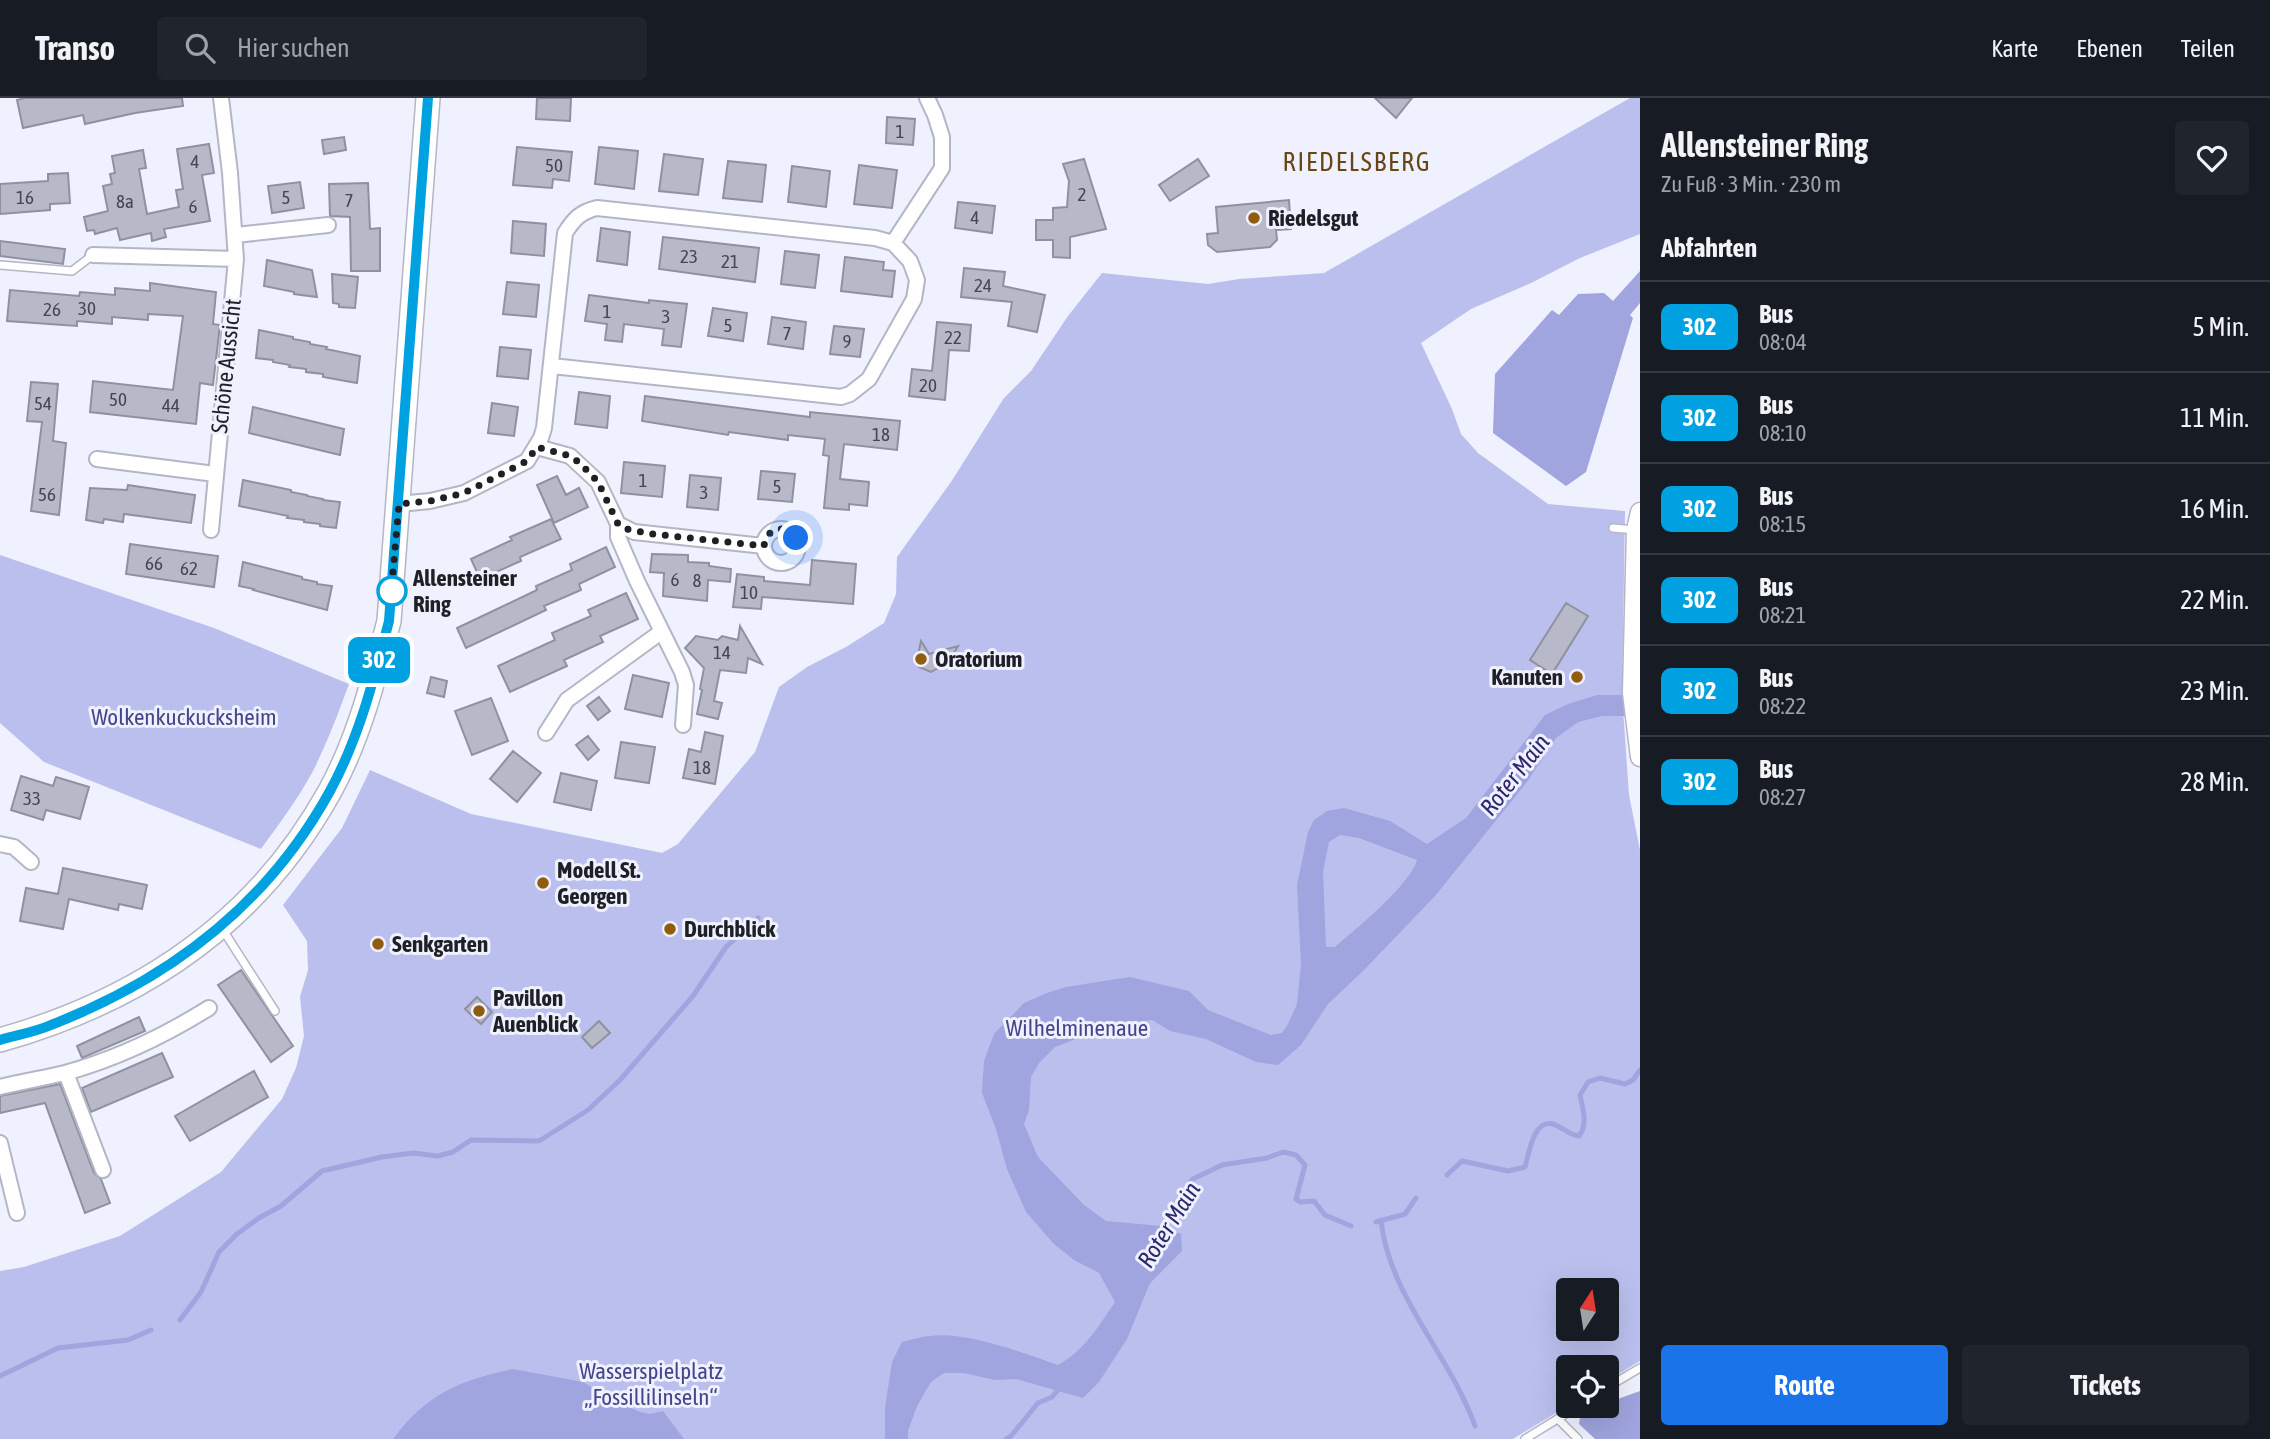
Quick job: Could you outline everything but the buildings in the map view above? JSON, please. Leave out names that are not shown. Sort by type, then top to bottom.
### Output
[{"type":"main road","points":[[0,1040],[48,1027],[102,1004],[196,947],[266,883],[299,840],[330,790],[372,688],[389,621],[428,98]]},
{"type":"street","name":"Schöne Aussicht","points":[[211,530],[236,259],[236,235],[220,98]]},
{"type":"street","points":[[893,243],[942,168],[942,137],[927,98]]},
{"type":"street","points":[[399,504],[430,501],[464,493],[527,461],[537,447],[544,428],[565,233],[574,219],[583,212],[597,208],[875,238],[893,243],[910,261],[917,280],[914,299],[869,379],[850,394],[841,397],[552,366]]},
{"type":"street","points":[[236,235],[328,225]]},
{"type":"street","points":[[93,255],[236,259]]},
{"type":"street","points":[[537,447],[570,456],[598,482],[618,524],[618,537],[682,672],[686,685],[683,725]]},
{"type":"street","points":[[97,459],[215,474]]},
{"type":"street","points":[[1640,512],[1636,530],[1632,693],[1640,757]]},
{"type":"street","points":[[618,524],[634,532],[764,546]]},
{"type":"street","points":[[546,733],[567,700],[661,632]]},
{"type":"street","points":[[0,844],[15,847],[31,862]]},
{"type":"street","points":[[0,1087],[66,1073],[118,1055],[170,1032],[209,1008]]},
{"type":"street","points":[[66,1073],[103,1170]]},
{"type":"street","points":[[0,1143],[17,1213]]},
{"type":"lane","points":[[0,265],[72,271],[93,255]]},
{"type":"lane","points":[[1613,528],[1636,530]]},
{"type":"lane","points":[[221,926],[275,1011]]},
{"type":"lane","points":[[1619,1380],[1640,1368]]},
{"type":"lane","points":[[1525,1439],[1558,1419],[1578,1439]]},
{"type":"green space","name":"Wilhelminenaue","points":[[1630,98],[1640,98],[1640,234],[1580,258],[1471,309],[1421,343],[1461,434],[1478,453],[1548,504],[1625,511],[1622,694],[1629,795],[1640,850],[1640,1361],[1619,1374],[1619,1355],[1556,1355],[1556,1413],[1513,1439],[0,1439],[0,1271],[24,1267],[120,1236],[221,1172],[282,1099],[296,1068],[304,1036],[300,997],[308,970],[307,941],[283,905],[342,828],[370,770],[471,814],[662,853],[678,844],[755,752],[779,687],[807,667],[884,623],[896,594],[897,557],[951,482],[1004,398],[1031,371],[1068,316],[1102,273],[1208,284],[1324,273]]},
{"type":"green space","name":"Wolkenkuckucksheim","points":[[0,555],[214,628],[349,684],[313,771],[261,849],[44,762],[0,723]]},
{"type":"water","points":[[1640,271],[1640,303],[1630,315],[1633,318],[1586,472],[1566,486],[1493,433],[1495,374],[1552,310],[1559,315],[1578,294],[1604,293],[1613,301]]},
{"type":"water","points":[[1597,695],[1640,695],[1640,716],[1602,716],[1578,722],[1556,738],[1527,782],[1435,896],[1328,1004],[1301,1045],[1278,1065],[1256,1062],[1206,1039],[1170,1031],[1152,1020],[1113,1025],[1055,1047],[1039,1063],[1031,1077],[1029,1110],[1024,1124],[1038,1157],[1084,1205],[1106,1221],[1161,1226],[1181,1234],[1182,1251],[1150,1283],[1127,1339],[1099,1382],[1083,1398],[1016,1379],[995,1380],[964,1373],[944,1373],[931,1382],[917,1406],[908,1431],[908,1439],[885,1439],[885,1408],[892,1362],[902,1342],[929,1336],[960,1337],[995,1344],[1058,1365],[1083,1345],[1115,1302],[1099,1273],[1074,1260],[1054,1244],[1026,1212],[1007,1169],[982,1093],[984,1061],[994,1034],[1024,1003],[1047,993],[1066,987],[1130,977],[1189,991],[1208,1010],[1271,1035],[1282,1033],[1297,1004],[1301,965],[1297,885],[1308,832],[1314,820],[1327,811],[1344,808],[1390,821],[1427,844],[1466,818],[1545,715]],"holes":[[[1340,835],[1359,838],[1417,860],[1404,882],[1381,906],[1335,947],[1326,947],[1323,872],[1329,842]]]},
{"type":"water","points":[[513,1369],[583,1382],[640,1412],[650,1414],[663,1411],[684,1439],[393,1439],[418,1411],[445,1391],[477,1378]]},
{"type":"water","points":[[1640,1391],[1640,1439],[1595,1439],[1579,1424],[1580,1418],[1619,1418],[1619,1399]]},
{"type":"waterway","points":[[180,1320],[201,1292],[219,1252],[237,1234],[281,1206],[322,1171],[382,1157],[413,1153],[438,1156],[453,1152],[471,1140],[539,1141],[588,1110],[620,1080],[693,996],[726,947],[758,918]]},
{"type":"waterway","name":"Roter Main","points":[[1447,1175],[1462,1161],[1508,1171],[1525,1167],[1533,1139],[1541,1127],[1553,1124],[1579,1136],[1582,1132],[1584,1122],[1580,1095],[1588,1082],[1600,1078],[1625,1084],[1633,1080],[1640,1070]]},
{"type":"waterway","name":"Roter Main","points":[[1164,1234],[1176,1203],[1193,1179],[1222,1165],[1267,1158],[1283,1152],[1296,1155],[1305,1165],[1296,1199],[1300,1202],[1314,1201],[1325,1215],[1351,1226]]},
{"type":"waterway","name":"Roter Main","points":[[1376,1222],[1405,1214],[1416,1198]]},
{"type":"waterway","points":[[1381,1220],[1386,1248],[1396,1274],[1464,1400],[1475,1426]]},
{"type":"waterway","points":[[0,1376],[58,1348],[128,1340],[151,1330]]},
{"type":"waterway","name":"Roter Main","points":[[1006,1439],[1038,1403],[1052,1397],[1062,1385]]},
{"type":"bus line","name":"302","points":[[0,1040],[48,1027],[102,1004],[196,947],[235,915],[266,883],[299,840],[330,790],[372,688],[389,621],[428,98]]},
{"type":"place","name":"Riedelsgut","points":[[1254,218]]},
{"type":"place","name":"Allensteiner Ring","points":[[392,591]]},
{"type":"place","name":"Oratorium","points":[[921,659]]},
{"type":"place","name":"Kanuten","points":[[1577,677]]},
{"type":"place","name":"Modell St. Georgen","points":[[543,883]]},
{"type":"place","name":"Durchblick","points":[[670,929]]},
{"type":"place","name":"Senkgarten","points":[[378,944]]},
{"type":"place","name":"Pavillon Auenblick","points":[[479,1011]]},
{"type":"district","name":"RIEDELSBERG","points":[[1357,162]]},
{"type":"route","points":[[392,591],[391,594],[399,504],[430,501],[464,493],[527,461],[537,447],[570,456],[580,463],[598,482],[618,524],[634,532],[764,546],[767,535],[781,528],[790,531],[796,538]]},
{"type":"park label","name":"Wasserspielplatz „Fossillilinseln“","points":[[651,1384]]}]
